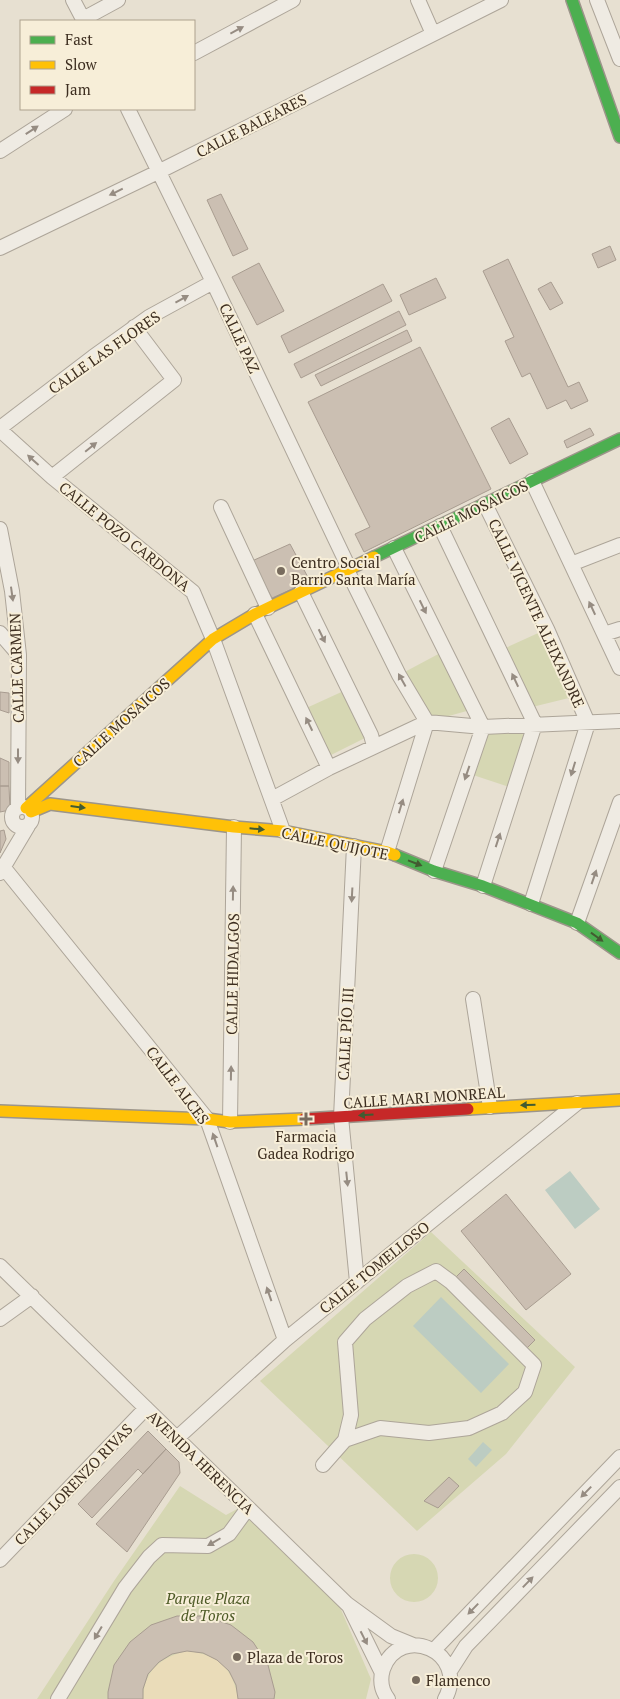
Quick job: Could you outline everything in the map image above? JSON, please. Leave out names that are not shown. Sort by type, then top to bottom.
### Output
[{"type":"street","points":[[73,0],[84,20],[118,0]]},
{"type":"street","points":[[195,52],[293,0]]},
{"type":"street","points":[[418,0],[432,34]]},
{"type":"street","name":"CALLE BALEARES","points":[[0,248],[160,171],[501,0]]},
{"type":"street","points":[[572,0],[620,137]]},
{"type":"street","points":[[598,0],[620,59]]},
{"type":"street","points":[[0,151],[63,110]]},
{"type":"street","name":"CALLE PAZ","points":[[129,110],[214,282],[399,675],[426,722]]},
{"type":"street","name":"CALLE LAS FLORES","points":[[0,429],[93,356],[134,327],[214,282]]},
{"type":"street","points":[[52,477],[174,380],[134,327]]},
{"type":"street","name":"CALLE POZO CARDONA","points":[[0,429],[52,477],[193,592],[213,639],[283,831]]},
{"type":"street","name":"CALLE MOSAICOS","points":[[19,816],[213,639],[261,611],[620,439]]},
{"type":"street","points":[[532,481],[620,668]]},
{"type":"street","name":"CALLE VICENTE ALEIXANDRE","points":[[485,504],[546,629],[588,723]]},
{"type":"street","points":[[221,507],[261,611],[329,768]]},
{"type":"street","points":[[440,526],[536,724],[483,886]]},
{"type":"street","name":"CALLE CARMEN","points":[[0,529],[12,591],[19,655],[19,816],[2,871]]},
{"type":"street","points":[[571,564],[620,545]]},
{"type":"street","points":[[394,548],[483,726],[434,871]]},
{"type":"street","points":[[301,592],[374,746]]},
{"type":"street","points":[[604,634],[620,629]]},
{"type":"street","points":[[0,633],[19,655]]},
{"type":"street","points":[[272,799],[329,768],[426,722],[483,726],[620,721]]},
{"type":"street","points":[[386,852],[426,722]]},
{"type":"street","points":[[531,904],[588,723]]},
{"type":"street","points":[[577,922],[620,802]]},
{"type":"street","name":"CALLE QUIJOTE","points":[[19,816],[50,804],[234,827],[283,831],[386,852],[577,922],[620,953]]},
{"type":"street","name":"CALLE HIDALGOS","points":[[230,1122],[234,827]]},
{"type":"street","name":"CALLE PÍO III","points":[[354,846],[341,1117],[357,1282]]},
{"type":"street","name":"CALLE ALCES","points":[[2,871],[208,1119],[285,1340]]},
{"type":"street","points":[[473,998],[490,1107]]},
{"type":"street","name":"CALLE MARI MONREAL","points":[[0,1111],[208,1119],[230,1122],[620,1100]]},
{"type":"street","name":"CALLE TOMELLOSO","points":[[177,1438],[285,1340],[577,1103]]},
{"type":"street","name":"AVENIDA HERENCIA","points":[[0,1266],[347,1604],[391,1636],[412,1645],[424,1646],[434,1650]]},
{"type":"street","points":[[323,1465],[345,1440],[351,1415],[345,1342],[365,1319],[407,1286],[436,1271],[451,1282],[534,1366],[525,1392],[502,1413],[469,1428],[429,1433],[380,1428],[345,1440]]},
{"type":"street","points":[[0,1319],[32,1296]]},
{"type":"street","name":"CALLE LORENZO RIVAS","points":[[1,1557],[146,1408]]},
{"type":"street","points":[[450,1696],[450,1671],[444,1659],[434,1650],[620,1457]]},
{"type":"street","points":[[450,1671],[466,1646],[620,1487]]},
{"type":"street","points":[[58,1699],[126,1588],[149,1557],[162,1545],[208,1546],[229,1534],[248,1508]]},
{"type":"street","points":[[347,1604],[382,1673]]},
{"type":"street","points":[[385,1698],[381,1681],[386,1663],[392,1654],[412,1645]]},
{"type":"green space","points":[[547,629],[577,696],[528,708],[501,650]]},
{"type":"green space","points":[[444,651],[474,709],[427,722],[399,675]]},
{"type":"green space","points":[[348,689],[371,735],[325,758],[302,710]]},
{"type":"green space","points":[[483,727],[532,736],[515,789],[467,773]]},
{"type":"green space","points":[[431,1232],[575,1367],[506,1454],[417,1531],[260,1381]]},
{"type":"green space","name":"Parque Plaza de Toros","points":[[180,1486],[226,1515],[239,1508],[339,1605],[371,1679],[366,1699],[37,1699],[114,1581]]},
{"type":"green space","points":[[414,1554],[423,1556],[431,1561],[436,1569],[438,1578],[436,1587],[431,1595],[423,1600],[414,1602],[405,1600],[397,1595],[392,1587],[390,1578],[392,1569],[397,1561],[405,1556]]},
{"type":"sand","points":[[187,1651],[207,1655],[222,1665],[232,1679],[238,1699],[143,1699],[147,1680],[156,1666],[169,1657]]},
{"type":"shaded area","points":[[570,1171],[600,1209],[575,1229],[545,1190]]},
{"type":"shaded area","points":[[441,1297],[509,1364],[481,1393],[413,1326]]},
{"type":"shaded area","points":[[483,1442],[492,1450],[476,1467],[468,1459]]},
{"type":"building","points":[[221,194],[248,249],[233,256],[207,200]]},
{"type":"building","points":[[610,246],[616,260],[598,268],[592,254]]},
{"type":"building","points":[[508,259],[568,387],[579,382],[588,401],[571,409],[566,400],[547,409],[530,373],[522,377],[505,341],[514,337],[483,271]]},
{"type":"building","points":[[259,263],[284,311],[257,325],[232,277]]},
{"type":"building","points":[[436,278],[446,298],[409,315],[400,295]]},
{"type":"building","points":[[551,282],[563,303],[550,310],[538,289]]},
{"type":"building","points":[[383,284],[392,301],[289,353],[281,336]]},
{"type":"building","points":[[399,311],[406,325],[301,378],[294,364]]},
{"type":"building","points":[[407,330],[412,341],[321,386],[315,375]]},
{"type":"building","points":[[420,347],[491,489],[364,552],[355,534],[370,527],[308,402]]},
{"type":"building","points":[[509,418],[528,454],[510,464],[491,428]]},
{"type":"building","points":[[590,428],[594,435],[567,448],[564,441]]},
{"type":"building","name":"Centro Social Barrio Santa María","points":[[290,544],[310,581],[272,598],[252,561]]},
{"type":"building","points":[[0,692],[9,693],[9,713],[0,710]]},
{"type":"building","points":[[0,758],[9,762],[9,786],[0,786]]},
{"type":"building","points":[[0,786],[9,786],[10,810],[0,812]]},
{"type":"building","points":[[4,830],[6,839],[0,853],[0,831]]},
{"type":"building","points":[[506,1194],[571,1274],[526,1310],[461,1231]]},
{"type":"building","points":[[464,1269],[535,1340],[522,1353],[451,1282]]},
{"type":"building","points":[[148,1431],[166,1449],[143,1474],[138,1469],[92,1518],[78,1504]]},
{"type":"building","points":[[166,1449],[179,1462],[180,1473],[127,1552],[96,1524]]},
{"type":"building","points":[[449,1477],[459,1486],[438,1508],[424,1501]]},
{"type":"building","name":"Plaza de Toros","points":[[177,1616],[205,1616],[231,1625],[253,1642],[268,1665],[275,1692],[274,1699],[238,1699],[236,1685],[229,1671],[217,1660],[203,1653],[187,1651],[172,1654],[159,1662],[148,1674],[143,1689],[143,1699],[108,1699],[114,1665],[130,1642],[151,1625]]},
{"type":"traffic: fast","points":[[572,0],[620,137]]},
{"type":"traffic: fast","points":[[374,557],[620,439]]},
{"type":"traffic: fast","points":[[395,855],[434,871],[483,886],[577,923],[620,953]]},
{"type":"traffic: slow","points":[[26,808],[213,639],[255,614],[374,557]]},
{"type":"traffic: slow","points":[[31,812],[50,804],[234,827],[283,831],[395,855]]},
{"type":"traffic: slow","points":[[468,1109],[620,1100]]},
{"type":"traffic: slow","points":[[0,1111],[207,1119],[230,1122],[304,1119]]},
{"type":"traffic: jam","points":[[304,1119],[468,1109]]},
{"type":"place","name":"Centro Social Barrio Santa María","points":[[281,571]]},
{"type":"place","name":"Farmacia Gadea Rodrigo","points":[[306,1119]]},
{"type":"place","name":"Plaza de Toros","points":[[237,1657]]},
{"type":"place","name":"Flamenco","points":[[416,1680]]}]
